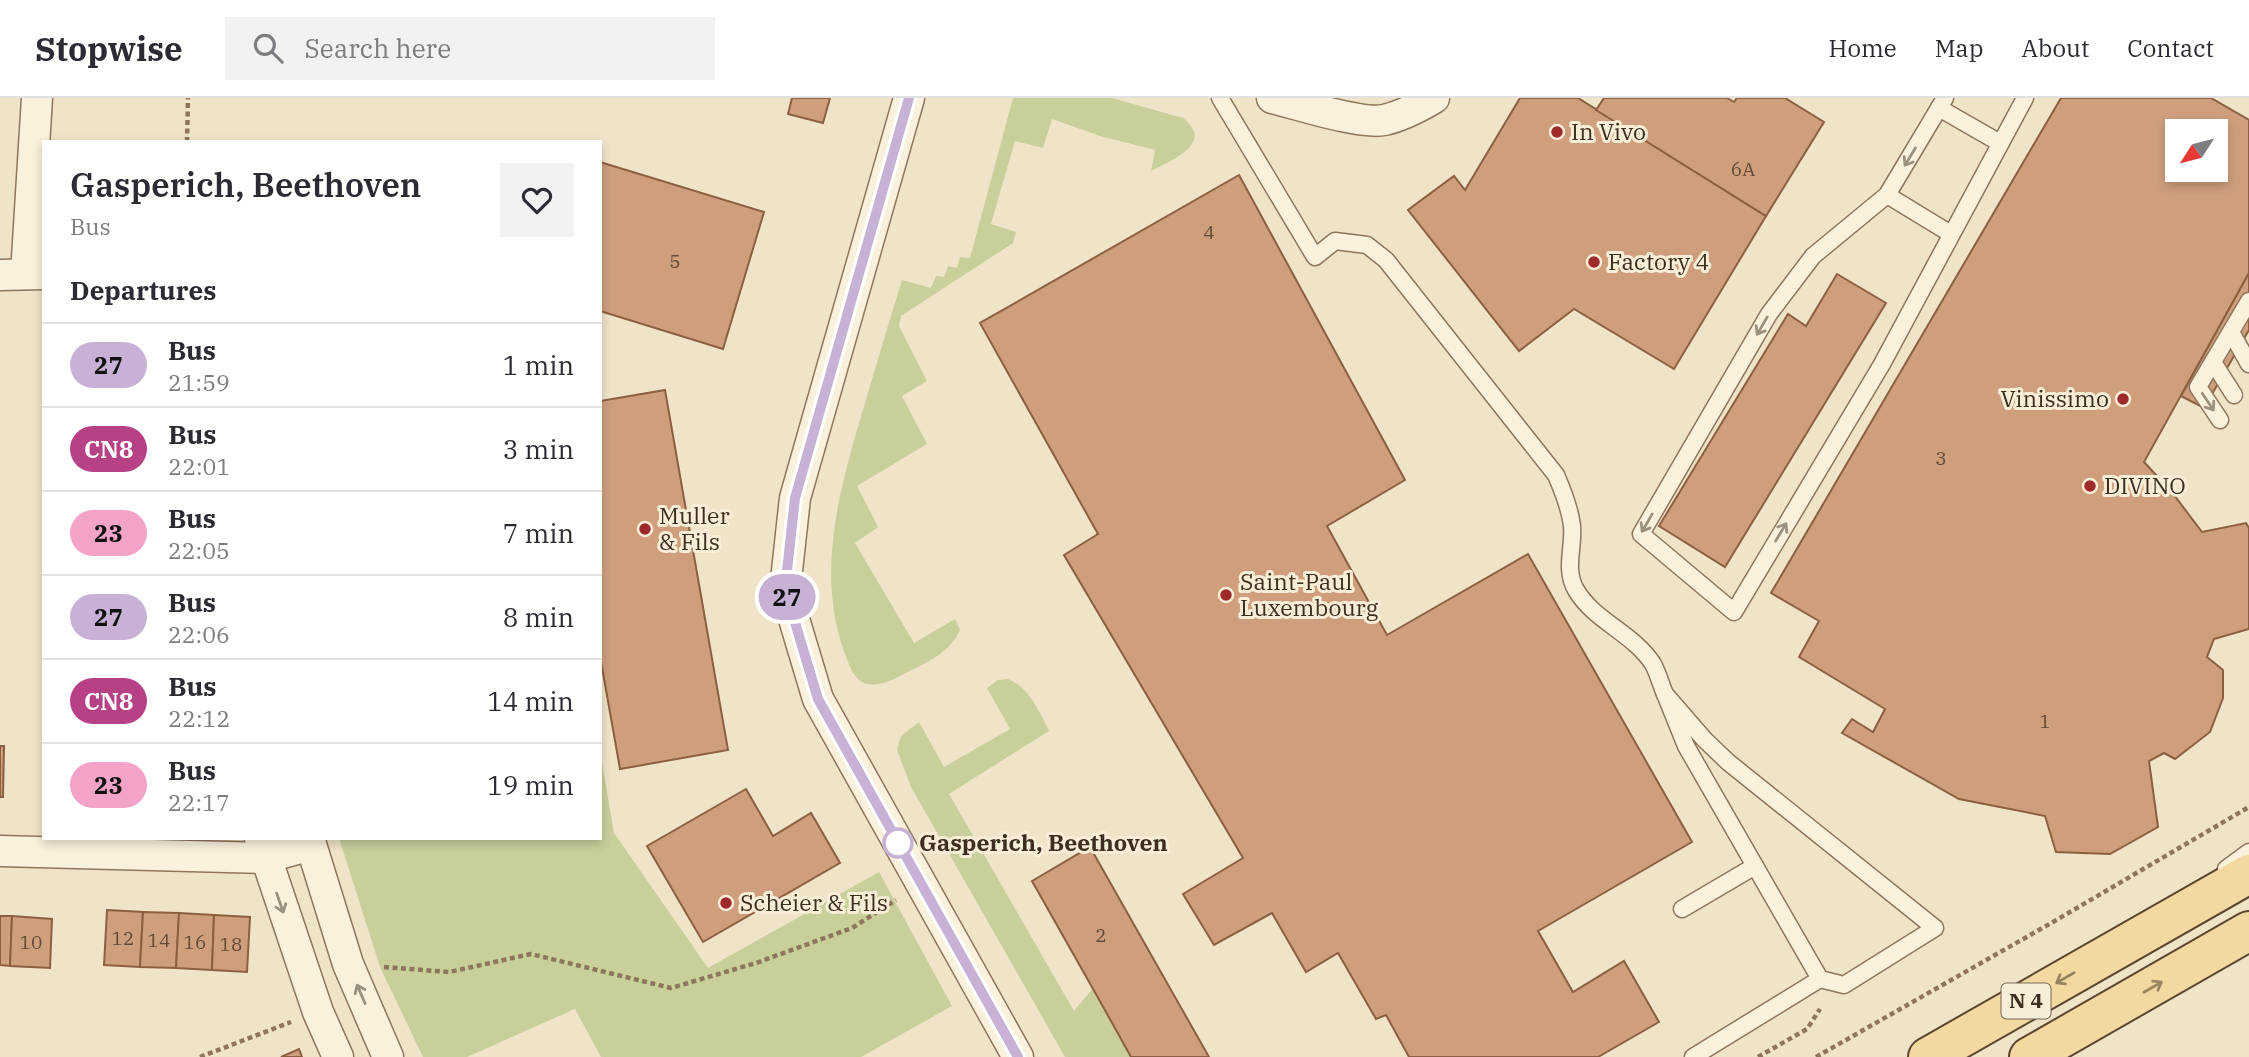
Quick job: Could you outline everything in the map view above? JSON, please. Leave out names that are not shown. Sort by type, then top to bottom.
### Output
[{"type":"main road","name":"N 4","points":[[1928,1057],[2249,874]]},
{"type":"main road","name":"N 4","points":[[2029,1057],[2249,932]]},
{"type":"street","points":[[23,274],[37,98]]},
{"type":"street","points":[[909,98],[795,498],[785,589],[818,699],[1018,1057]]},
{"type":"street","points":[[1272,98],[1344,116],[1382,121],[1417,109],[1434,98]]},
{"type":"street","points":[[0,851],[262,848],[310,842],[348,964],[388,1057]]},
{"type":"street","points":[[262,848],[318,1012],[338,1057]]},
{"type":"lane","points":[[1220,98],[1315,257],[1335,241],[1367,245],[1386,260],[1556,475],[1567,501],[1572,526],[1570,570],[1574,587],[1588,606],[1632,640],[1653,664],[1686,746],[1820,979]]},
{"type":"lane","points":[[2000,143],[1942,103],[1887,195],[1813,256],[1769,314],[1641,534],[1734,612],[1882,364],[2025,98]]},
{"type":"lane","points":[[1887,195],[1951,234]]},
{"type":"lane","points":[[2220,420],[2198,387],[2248,304]]},
{"type":"lane","points":[[2231,332],[2249,364]]},
{"type":"lane","points":[[2213,362],[2234,395]]},
{"type":"lane","points":[[1665,694],[1728,762],[1935,928],[1844,985],[1820,979],[1693,1057]]},
{"type":"lane","points":[[2125,946],[2249,852]]},
{"type":"lane","points":[[1682,909],[1755,866]]},
{"type":"lane","points":[[2185,968],[2249,946]]},
{"type":"path","points":[[187,140],[188,98]]},
{"type":"path","points":[[1816,1057],[2249,807]]},
{"type":"path","points":[[348,964],[449,972],[531,954],[671,988],[756,963],[852,928],[921,884]]},
{"type":"path","points":[[1758,1057],[1807,1029],[1824,1003]]},
{"type":"path","points":[[200,1057],[318,1012]]},
{"type":"green space","points":[[1013,98],[1112,98],[1183,118],[1192,127],[1194,135],[1187,150],[1151,171],[1155,150],[1100,136],[1052,119],[1043,148],[1015,141],[991,224],[1016,232],[1013,243],[901,316],[899,326],[927,381],[902,396],[927,444],[857,486],[878,527],[855,543],[914,643],[955,619],[960,630],[949,646],[934,658],[889,681],[868,684],[857,677],[848,662],[832,600],[833,537],[845,475],[902,280],[931,288],[936,276],[944,277],[948,266],[957,268],[960,257],[970,258]]},
{"type":"green space","points":[[1008,679],[1028,694],[1049,731],[949,794],[1074,1011],[1093,988],[1131,1057],[1065,1057],[911,787],[897,750],[901,736],[919,722],[944,767],[1010,729],[987,688],[998,680]]},
{"type":"green space","points":[[602,763],[614,833],[708,968],[879,872],[952,1006],[861,1057],[601,1057],[575,1009],[467,1057],[423,1057],[380,967],[340,840],[602,840]]},
{"type":"building","points":[[792,98],[830,98],[823,123],[788,114]]},
{"type":"building","name":"Factory 4","points":[[1520,98],[1578,98],[1766,216],[1674,369],[1574,309],[1519,351],[1408,210],[1454,176],[1465,190]]},
{"type":"building","name":"Factory 4","points":[[1604,98],[1727,98],[1734,102],[1737,98],[1785,98],[1824,122],[1766,216],[1596,110]]},
{"type":"building","points":[[2061,98],[2211,98],[2249,120],[2249,273],[2144,462],[2171,491],[2202,532],[2246,523],[2249,528],[2249,629],[2214,639],[2207,657],[2223,670],[2223,698],[2210,732],[2175,759],[2164,753],[2149,761],[2158,827],[2110,854],[2056,852],[2045,816],[1959,799],[1842,733],[1852,719],[1873,732],[1885,709],[1799,657],[1819,621],[1771,593]]},
{"type":"building","points":[[602,163],[764,212],[723,349],[602,312]]},
{"type":"building","name":"Saint-Paul Luxembourg","points":[[1239,175],[1405,480],[1327,526],[1387,635],[1528,554],[1692,842],[1538,931],[1573,992],[1624,961],[1659,1022],[1598,1057],[1409,1057],[1386,1015],[1376,1019],[1338,953],[1306,972],[1272,913],[1214,945],[1183,894],[1243,858],[1064,555],[1098,534],[980,323]]},
{"type":"building","points":[[2249,273],[2249,330],[2204,408],[2181,396]]},
{"type":"building","points":[[1837,274],[1886,303],[1725,567],[1659,526],[1788,314],[1806,326]]},
{"type":"building","name":"Muller & Fils","points":[[665,390],[728,750],[620,769],[602,667],[602,401]]},
{"type":"building","points":[[0,746],[4,746],[3,797],[0,797]]},
{"type":"building","name":"Scheier & Fils","points":[[746,789],[773,836],[811,813],[840,863],[703,942],[647,846]]},
{"type":"building","points":[[1090,847],[1209,1057],[1131,1057],[1032,881]]},
{"type":"building","points":[[107,910],[143,912],[140,967],[104,965]]},
{"type":"building","points":[[143,912],[179,913],[176,968],[140,967]]},
{"type":"building","points":[[179,913],[214,915],[212,970],[176,968]]},
{"type":"building","points":[[214,915],[250,917],[247,972],[212,970]]},
{"type":"building","points":[[0,916],[12,916],[10,966],[0,965]]},
{"type":"building","points":[[12,916],[52,919],[50,968],[10,966]]},
{"type":"building","points":[[299,1049],[302,1057],[281,1057]]},
{"type":"bus line","name":"27","points":[[909,98],[795,498],[785,589],[818,699],[1018,1057]]},
{"type":"place","name":"In Vivo","points":[[1557,132]]},
{"type":"place","name":"Factory 4","points":[[1594,262]]},
{"type":"place","name":"Vinissimo","points":[[2123,399]]},
{"type":"place","name":"DIVINO","points":[[2090,486]]},
{"type":"place","name":"Muller & Fils","points":[[645,529]]},
{"type":"place","name":"Saint-Paul Luxembourg","points":[[1226,595]]},
{"type":"place","name":"Gasperich, Beethoven","points":[[898,843]]},
{"type":"place","name":"Scheier & Fils","points":[[726,903]]}]
